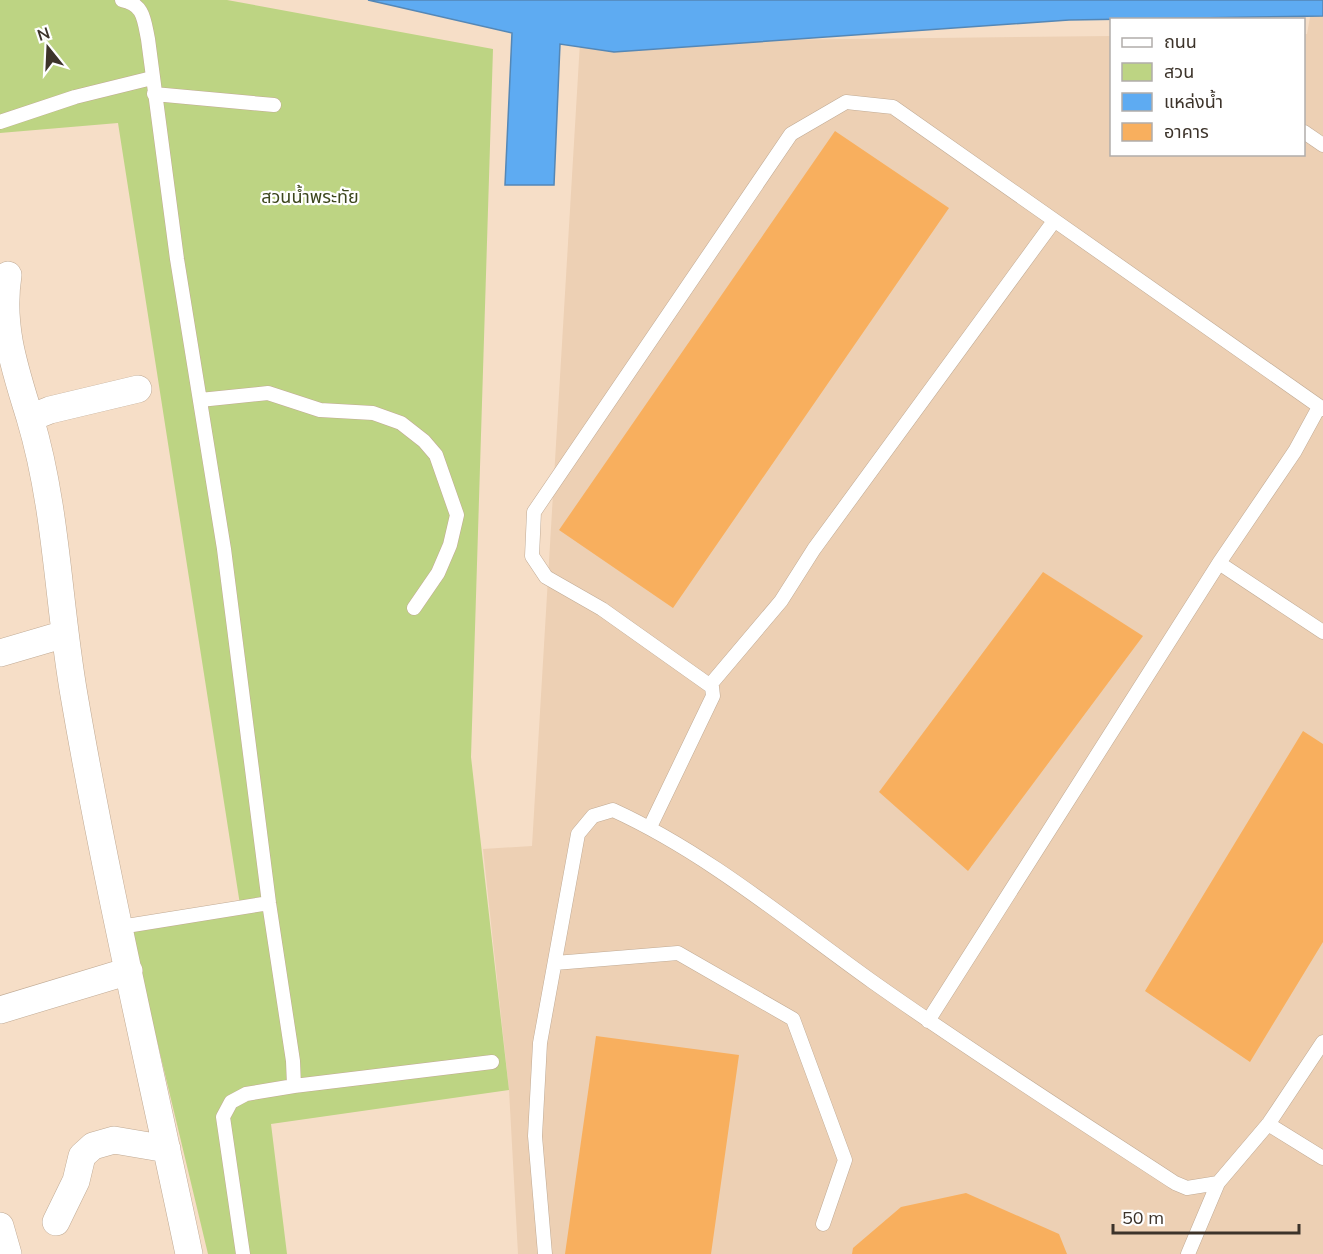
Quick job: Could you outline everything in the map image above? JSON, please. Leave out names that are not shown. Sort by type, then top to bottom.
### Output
[{"type":"street","points":[[8,275],[2,299],[3,330],[44,465],[74,696],[189,1254]]},
{"type":"street","points":[[30,418],[50,410],[138,389]]},
{"type":"street","points":[[0,653],[65,634]]},
{"type":"street","points":[[0,1010],[129,971]]},
{"type":"street","points":[[56,1222],[76,1180],[82,1156],[93,1146],[114,1140],[167,1149]]},
{"type":"street","points":[[0,1226],[8,1254]]},
{"type":"lane","points":[[122,0],[132,2],[142,10],[224,549],[269,903],[293,1060],[294,1086]]},
{"type":"lane","points":[[0,122],[75,97],[152,78]]},
{"type":"lane","points":[[154,94],[274,105]]},
{"type":"lane","points":[[650,827],[713,696],[710,685],[603,609],[546,577],[532,556],[534,512],[791,134],[846,102],[893,107],[1321,408],[1219,563],[928,1021]]},
{"type":"lane","points":[[1305,133],[1323,145]]},
{"type":"lane","points":[[710,685],[781,601],[814,549],[1054,221]]},
{"type":"lane","points":[[200,400],[268,393],[320,410],[373,413],[401,423],[424,441],[436,455],[457,515],[450,545],[438,573],[414,608]]},
{"type":"lane","points":[[1219,563],[1323,632]]},
{"type":"lane","points":[[545,1254],[535,1136],[540,1043],[578,834],[593,816],[613,810],[650,827],[704,861],[928,1021],[1175,1183],[1187,1188],[1218,1183]]},
{"type":"lane","points":[[120,927],[269,903]]},
{"type":"lane","points":[[555,963],[678,953],[792,1019],[845,1160],[823,1224]]},
{"type":"lane","points":[[1188,1254],[1218,1183],[1268,1124],[1323,1042]]},
{"type":"lane","points":[[243,1254],[223,1117],[231,1102],[246,1094],[294,1086],[492,1062]]},
{"type":"lane","points":[[1268,1124],[1323,1158]]},
{"type":"shaded area","points":[[1313,0],[1323,0],[1323,1254],[518,1254],[509,1090],[483,849],[532,846],[580,42],[1110,36],[1110,156],[1305,156],[1305,34],[1307,34]]},
{"type":"green space","name":"สวนน้ำพระทัย","points":[[0,0],[227,0],[493,49],[471,757],[509,1090],[271,1124],[287,1254],[208,1254],[131,932],[241,911],[118,123],[0,133]]},
{"type":"water","points":[[368,0],[1323,0],[1323,16],[1069,20],[614,52],[560,44],[554,185],[505,185],[512,33]]},
{"type":"building","points":[[835,131],[949,208],[673,608],[559,530]]},
{"type":"building","points":[[1043,572],[1143,636],[968,871],[879,792]]},
{"type":"building","points":[[1303,731],[1323,744],[1323,942],[1250,1062],[1145,991]]},
{"type":"building","points":[[596,1036],[739,1055],[711,1254],[565,1254]]},
{"type":"building","points":[[966,1193],[1059,1234],[1067,1254],[852,1254],[853,1248],[901,1207]]}]
